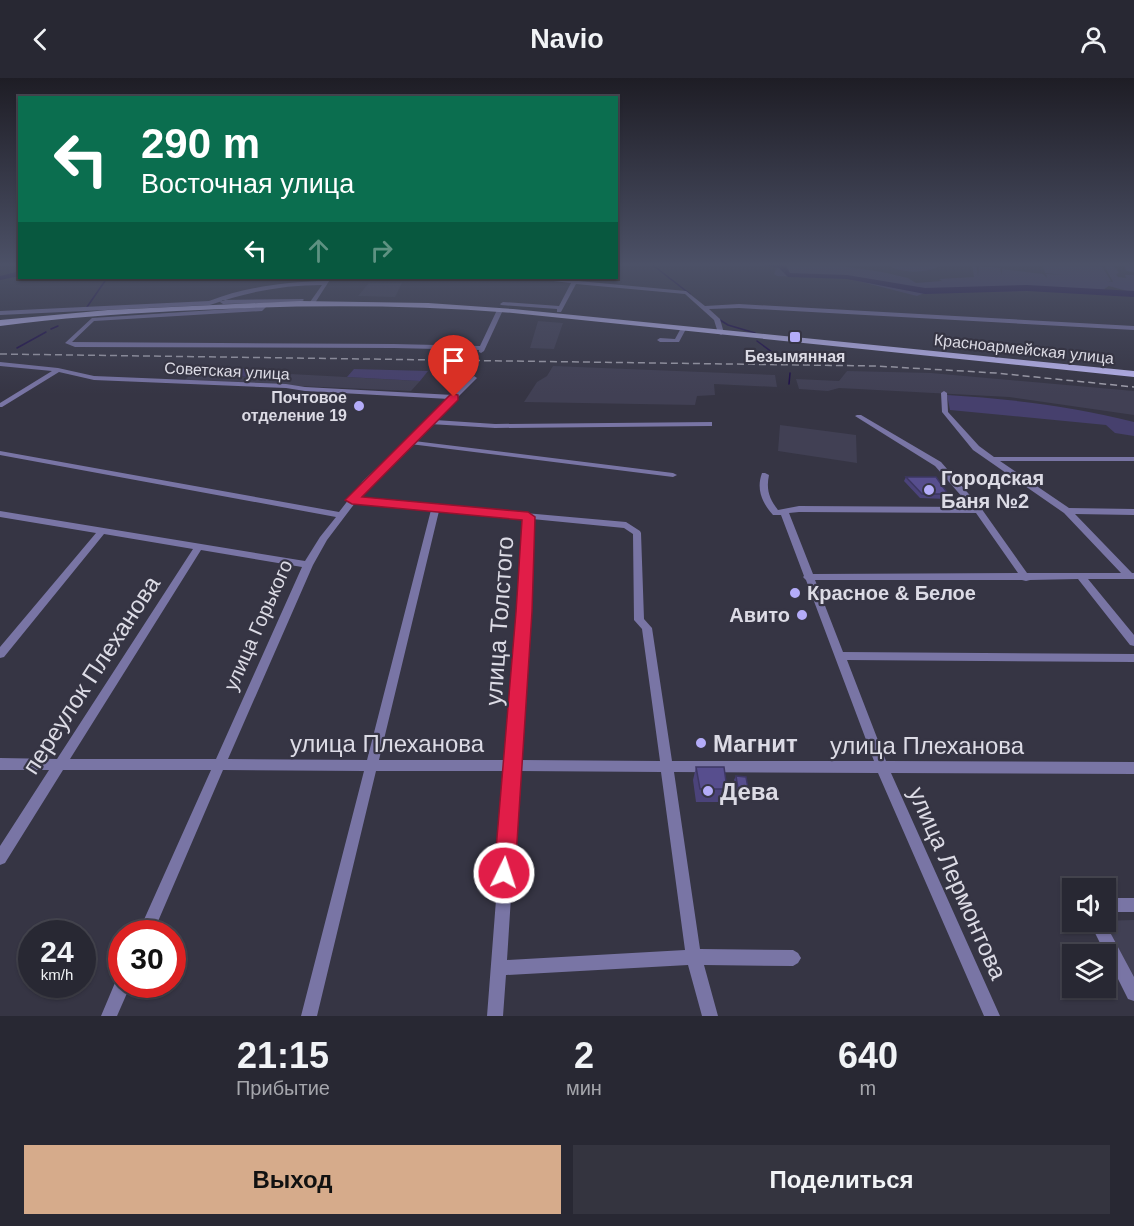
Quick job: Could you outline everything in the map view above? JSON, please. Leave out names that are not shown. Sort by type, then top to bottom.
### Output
[{"type":"main road","name":"Красноармейская улица","points":[[0,324],[52,318],[236,307]]},
{"type":"main road","name":"Красноармейская улица","points":[[495,307],[558,312],[683,329],[1134,374]]},
{"type":"street","points":[[0,313],[131,307]]},
{"type":"street","name":"Красноармейская улица","points":[[68,343],[92,320],[262,309],[264,307]]},
{"type":"street","name":"Советская улица","points":[[68,343],[75,345],[382,345],[481,350],[501,307]]},
{"type":"street","points":[[558,312],[561,307]]},
{"type":"street","points":[[705,308],[726,307]]},
{"type":"street","points":[[753,307],[1134,328]]},
{"type":"street","points":[[705,308],[717,319],[722,333]]},
{"type":"street","points":[[660,340],[677,341],[683,329]]},
{"type":"street","name":"Советская улица","points":[[0,364],[58,370],[94,378],[286,386],[454,397]]},
{"type":"street","points":[[2,405],[58,370]]},
{"type":"street","name":"улица Горького","points":[[151,920],[308,565],[352,500],[474,378]]},
{"type":"street","points":[[944,393],[945,412],[976,448],[1067,511],[1132,576]]},
{"type":"street","points":[[859,416],[938,464],[978,510],[1026,578]]},
{"type":"street","points":[[428,422],[495,426],[709,424]]},
{"type":"street","points":[[408,442],[673,475]]},
{"type":"street","points":[[0,453],[342,515]]},
{"type":"street","points":[[991,459],[1134,459]]},
{"type":"street","name":"улица Лермонтова","points":[[765,475],[762,485],[768,505],[776,513],[785,513],[882,767],[992,1016]]},
{"type":"street","points":[[352,500],[626,525],[637,533],[639,620],[647,628],[694,957],[710,1016]]},
{"type":"street","points":[[309,1016],[436,507]]},
{"type":"street","points":[[785,513],[799,509],[978,510]]},
{"type":"street","points":[[1067,511],[1134,512]]},
{"type":"street","points":[[0,524],[4,515],[308,565]]},
{"type":"street","name":"улица Толстого","points":[[495,1016],[524,612],[528,517]]},
{"type":"street","points":[[0,654],[102,531]]},
{"type":"street","name":"переулок Плеханова","points":[[0,858],[58,764],[199,547]]},
{"type":"street","points":[[808,577],[1132,576]]},
{"type":"street","points":[[1082,577],[1134,642]]},
{"type":"street","points":[[840,657],[1134,658]]},
{"type":"street","name":"улица Плеханова","points":[[0,764],[1134,768]]},
{"type":"street","points":[[1116,905],[1134,904]]},
{"type":"street","points":[[1102,932],[1134,993]]},
{"type":"street","points":[[498,968],[694,957],[793,958]]},
{"type":"street","points":[[109,1016],[117,998]]},
{"type":"shaded area","points":[[538,321],[563,323],[554,349],[530,348]]},
{"type":"shaded area","points":[[553,366],[775,375],[777,387],[714,384],[715,395],[697,396],[695,405],[524,402],[537,382],[547,376]]},
{"type":"shaded area","points":[[177,368],[274,369],[268,377],[172,375]]},
{"type":"shaded area","points":[[354,369],[428,371],[420,381],[347,377]]},
{"type":"shaded area","points":[[847,371],[931,373],[1134,391],[1134,415],[1009,397],[839,388],[828,391],[799,389],[796,379],[839,381]]},
{"type":"shaded area","points":[[272,373],[420,381],[411,391],[184,381],[189,376],[268,377]]},
{"type":"shaded area","points":[[947,395],[1041,404],[1111,416],[1134,422],[1134,436],[1115,433],[1106,425],[950,410]]},
{"type":"shaded area","points":[[780,425],[856,435],[857,463],[778,451]]},
{"type":"shaded area","points":[[1134,920],[1134,985],[1116,951],[1116,944],[1112,944],[1106,932],[1116,932],[1116,921]]},
{"type":"building","name":"Городская Баня №2","points":[[906,477],[936,477],[948,494],[922,494]]},
{"type":"building","points":[[696,767],[724,767],[727,789],[700,789]]},
{"type":"building","points":[[736,776],[746,777],[748,788],[738,788]]},
{"type":"waterway","points":[[720,320],[728,325],[755,333]]},
{"type":"waterway","points":[[51,329],[58,326]]},
{"type":"waterway","points":[[17,348],[46,332]]},
{"type":"waterway","points":[[757,341],[780,358]]},
{"type":"waterway","points":[[789,384],[790,373]]},
{"type":"railway","points":[[0,354],[876,366],[996,373],[1134,387]]},
{"type":"place","name":"Безымянная","points":[[795,337]]},
{"type":"place","name":"Почтовое отделение 19","points":[[359,406]]},
{"type":"place","name":"Городская Баня №2","points":[[929,490]]},
{"type":"place","name":"Красное & Белое","points":[[795,593]]},
{"type":"place","name":"Авито","points":[[802,615]]},
{"type":"place","name":"Магнит","points":[[701,743]]},
{"type":"place","name":"Дева","points":[[708,791]]},
{"type":"route","points":[[454,397],[366,483],[352,500],[528,517],[524,612],[504,873]]}]
